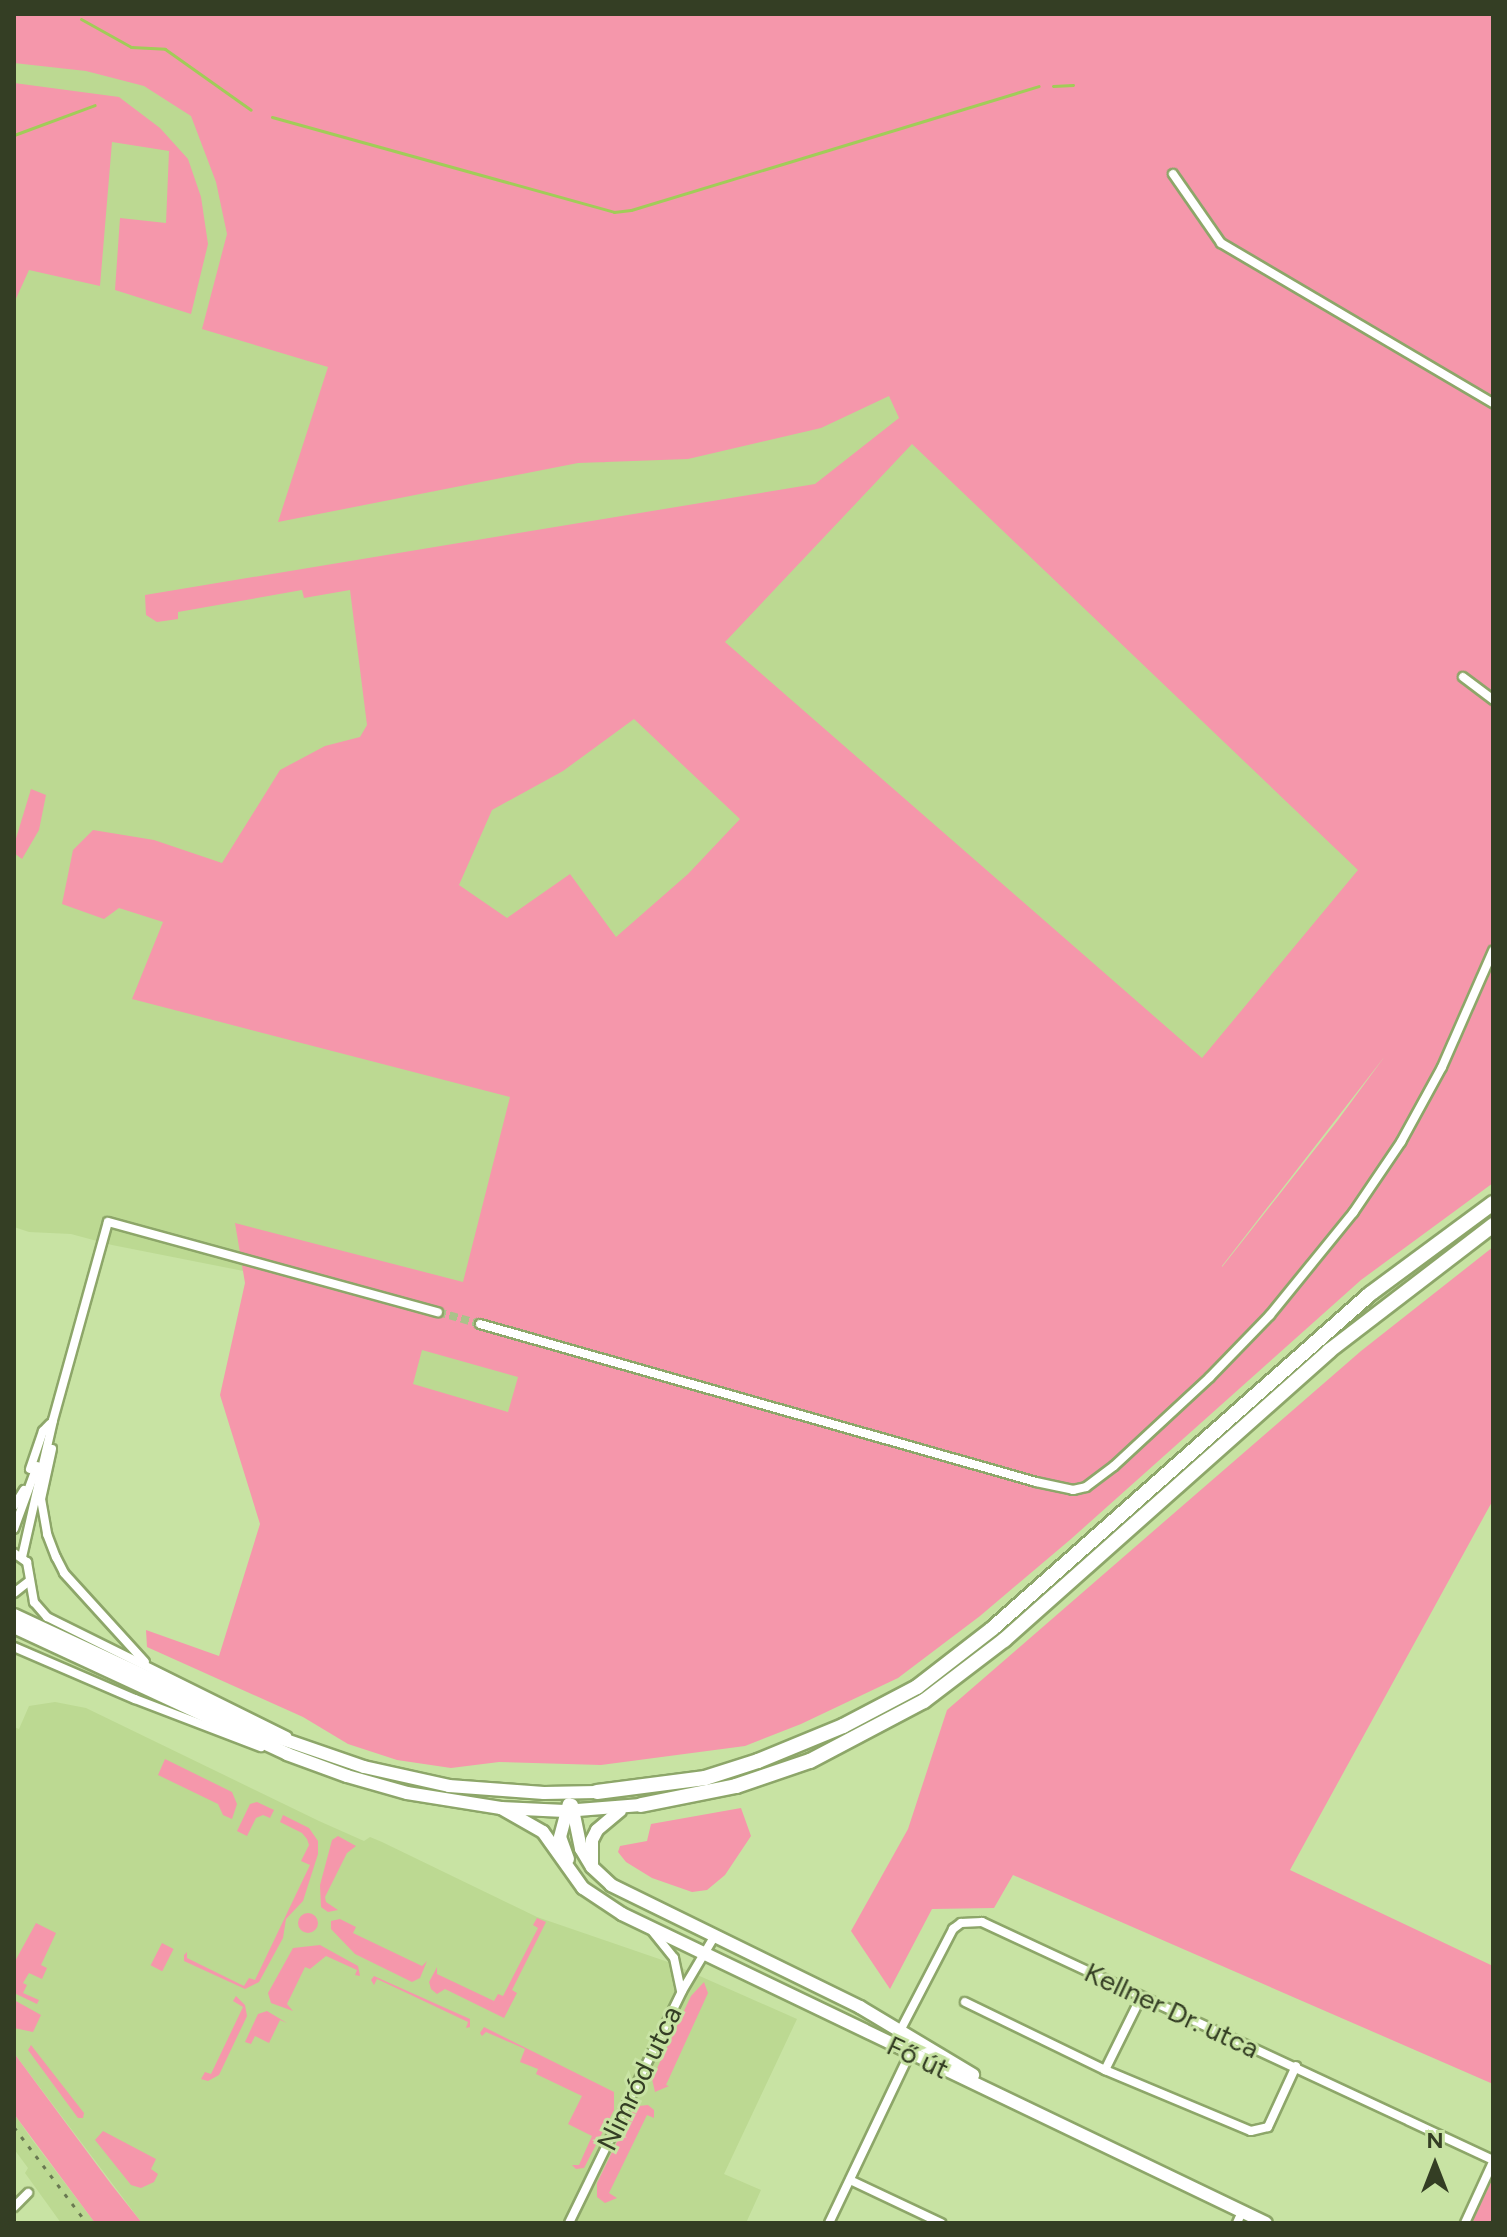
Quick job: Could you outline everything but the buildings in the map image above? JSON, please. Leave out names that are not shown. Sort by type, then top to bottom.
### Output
[{"type":"highway","points":[[597,1792],[705,1778],[758,1761],[843,1726],[917,1687],[993,1628],[1370,1294],[1493,1203]]},
{"type":"highway","points":[[641,1805],[736,1786],[810,1761],[924,1701],[1004,1640],[1329,1351],[1493,1225]]},
{"type":"main road","points":[[14,1615],[287,1754],[407,1793],[501,1808],[641,1805]]},
{"type":"main road","points":[[14,1627],[166,1693],[309,1749],[405,1779],[449,1786],[544,1793],[597,1792]]},
{"type":"main road","points":[[577,1880],[560,1837],[570,1808],[597,1792]]},
{"type":"main road","points":[[544,1793],[570,1808],[581,1849],[592,1867],[624,1893],[901,2029],[1018,2103]]},
{"type":"main road","points":[[592,1867],[592,1840],[597,1830],[608,1817],[641,1805]]},
{"type":"main road","points":[[501,1808],[543,1832],[577,1880]]},
{"type":"main road","name":"Fő út","points":[[577,1880],[599,1900],[650,1928],[1018,2103],[1239,2217],[1266,2223]]},
{"type":"main road","points":[[862,2031],[901,2029]]},
{"type":"street","points":[[1173,174],[1221,243],[1493,403]]},
{"type":"street","points":[[1463,677],[1493,700]]},
{"type":"street","points":[[480,1324],[1036,1482],[1073,1490],[1086,1487],[1114,1466],[1210,1377],[1270,1315],[1353,1213],[1401,1142],[1442,1067],[1493,951]]},
{"type":"street","points":[[309,1749],[47,1617],[34,1602],[28,1582],[29,1569],[18,1555],[108,1222],[438,1312]]},
{"type":"street","points":[[14,1506],[23,1492],[43,1431],[53,1420]]},
{"type":"street","points":[[14,1529],[53,1420]]},
{"type":"street","points":[[53,1420],[54,1436],[41,1499],[47,1534],[64,1573],[149,1666]]},
{"type":"street","points":[[14,1593],[28,1582]]},
{"type":"street","points":[[14,1647],[221,1734],[287,1754]]},
{"type":"street","name":"Kellner Dr. utca","points":[[901,2029],[945,1939],[953,1929],[971,1921],[982,1922],[1296,2066],[1493,2161]]},
{"type":"street","points":[[650,1928],[674,1958],[682,1991]]},
{"type":"street","name":"Nimród utca","points":[[569,2223],[682,1991],[714,1937]]},
{"type":"street","points":[[1105,2070],[1141,1997]]},
{"type":"street","points":[[965,2002],[1105,2070],[1251,2131],[1268,2127],[1296,2066]]},
{"type":"street","points":[[829,2223],[910,2053]]},
{"type":"street","points":[[1465,2223],[1493,2161]]},
{"type":"street","points":[[850,2180],[941,2223]]},
{"type":"street","points":[[14,2207],[28,2193]]},
{"type":"shaded area","points":[[14,14],[1285,14],[1438,987],[592,1542],[289,1280],[71,1234],[29,1232],[14,1227]]},
{"type":"shaded area","points":[[14,14],[1493,14],[1493,1183],[1361,1280],[1071,1539],[980,1616],[898,1678],[801,1724],[745,1746],[601,1765],[499,1762],[451,1768],[397,1760],[348,1744],[303,1717],[147,1647],[146,1630],[219,1656],[260,1524],[220,1395],[245,1283],[235,1223],[463,1282],[510,1097],[132,999],[163,922],[119,908],[104,919],[62,904],[73,850],[93,830],[154,840],[222,863],[280,770],[325,746],[360,737],[367,725],[350,590],[304,598],[302,590],[178,612],[178,619],[157,622],[146,615],[145,595],[815,484],[899,418],[889,396],[821,428],[688,459],[578,463],[278,522],[328,367],[202,329],[227,234],[216,182],[191,116],[144,86],[86,71],[14,63]],"holes":[[[912,444],[1358,870],[1202,1058],[725,642]],[[634,719],[740,819],[688,874],[616,937],[570,874],[507,918],[459,885],[492,810],[563,771]],[[1385,1056],[1338,1120],[1222,1266]],[[422,1350],[518,1377],[508,1412],[413,1384]]]},
{"type":"shaded area","points":[[14,83],[119,97],[160,128],[188,159],[201,197],[208,244],[191,314],[115,290],[120,218],[166,223],[169,151],[112,142],[100,286],[29,270],[14,303]]},
{"type":"shaded area","points":[[31,789],[46,795],[39,830],[22,859],[14,853],[14,845]]},
{"type":"shaded area","points":[[1493,1247],[1493,1500],[1290,1870],[1493,1966],[1493,2084],[1013,1875],[994,1908],[932,1909],[890,1989],[851,1931],[908,1829],[947,1710],[1361,1351]]},
{"type":"shaded area","points":[[55,1702],[86,1708],[319,1821],[364,1841],[370,1837],[382,1842],[537,1917],[668,1962],[797,2019],[724,2174],[761,2190],[746,2223],[142,2223],[14,2053],[14,1727],[19,1729],[29,1706]]},
{"type":"shaded area","points":[[165,1759],[232,1792],[237,1804],[232,1819],[223,1815],[218,1804],[158,1775]]},
{"type":"shaded area","points":[[257,1802],[274,1810],[270,1818],[263,1815],[256,1818],[247,1836],[237,1831],[250,1804]]},
{"type":"shaded area","points":[[741,1808],[751,1836],[725,1875],[707,1890],[692,1892],[652,1878],[626,1862],[618,1852],[620,1846],[647,1841],[651,1824]]},
{"type":"shaded area","points":[[283,1815],[309,1828],[318,1841],[318,1854],[303,1901],[286,1919],[283,1938],[259,1982],[245,1989],[184,1961],[184,1955],[187,1952],[187,1958],[244,1986],[249,1978],[255,1980],[310,1865],[301,1861],[309,1845],[307,1839],[302,1833],[280,1822]]},
{"type":"shaded area","points":[[338,1836],[356,1846],[347,1853],[325,1897],[326,1902],[338,1910],[328,1912],[321,1907],[320,1885],[332,1840]]},
{"type":"shaded area","points":[[308,1913],[315,1916],[318,1923],[315,1930],[308,1933],[301,1930],[298,1923],[301,1916]]},
{"type":"shaded area","points":[[537,1918],[546,1922],[512,1990],[517,1993],[504,2018],[445,1989],[437,1994],[431,1989],[429,1982],[437,1967],[437,1974],[494,2001],[498,1994],[503,1996],[538,1928],[533,1925]]},
{"type":"shaded area","points":[[340,1919],[356,1927],[353,1933],[422,1966],[427,1961],[420,1978],[412,1982],[355,1954],[331,1929],[331,1921]]},
{"type":"shaded area","points":[[36,1923],[56,1933],[41,1965],[47,1968],[42,1979],[29,1973],[23,1983],[27,1985],[23,1993],[39,2000],[37,2004],[14,1993],[14,1963]]},
{"type":"shaded area","points":[[162,1943],[174,1949],[162,1971],[151,1965]]},
{"type":"shaded area","points":[[320,1945],[358,1966],[360,1976],[355,1975],[357,1970],[326,1956],[310,1969],[305,1967],[287,2004],[293,2011],[271,2003],[268,1993],[293,1948]]},
{"type":"shaded area","points":[[374,1976],[470,2019],[470,2027],[466,2028],[468,2022],[377,1979],[374,1985],[371,1980]]},
{"type":"shaded area","points":[[704,1982],[708,1993],[666,2085],[669,2086],[655,2092],[652,2079],[691,1996]]},
{"type":"shaded area","points":[[236,1996],[245,2005],[247,2016],[219,2075],[208,2081],[201,2079],[205,2072],[211,2074],[243,2007],[233,2001]]},
{"type":"shaded area","points":[[14,2000],[41,2015],[33,2032],[14,2028]]},
{"type":"shaded area","points":[[267,2011],[287,2023],[280,2020],[269,2043],[255,2036],[251,2044],[245,2042],[258,2014]]},
{"type":"shaded area","points":[[484,2027],[614,2092],[614,2110],[584,2168],[576,2169],[572,2165],[579,2165],[592,2136],[568,2124],[582,2096],[536,2074],[538,2069],[520,2062],[525,2049],[486,2032],[482,2036],[480,2033]]},
{"type":"shaded area","points":[[31,2045],[84,2113],[83,2118],[78,2118],[28,2050]]},
{"type":"shaded area","points":[[14,2053],[142,2223],[95,2223],[14,2114]]},
{"type":"shaded area","points":[[648,2105],[654,2110],[654,2118],[647,2115],[609,2193],[617,2198],[605,2203],[597,2197],[597,2183],[631,2113],[639,2106]]},
{"type":"shaded area","points":[[14,2114],[95,2223],[61,2223],[25,2173],[28,2168],[14,2149]]},
{"type":"shaded area","points":[[103,2131],[156,2159],[151,2169],[158,2174],[154,2182],[141,2188],[131,2185],[95,2140]]},
{"type":"shaded area","points":[[1493,2178],[1493,2223],[1473,2223],[1474,2218]]},
{"type":"waterway","points":[[81,19],[131,47],[165,49],[251,110]]},
{"type":"waterway","points":[[1053,86],[1073,85]]},
{"type":"waterway","points":[[272,117],[614,212],[631,210],[1039,86]]},
{"type":"waterway","points":[[14,135],[95,105]]},
{"type":"tunnel","points":[[438,1312],[480,1324]]},
{"type":"railway","points":[[14,2127],[87,2223]]}]
